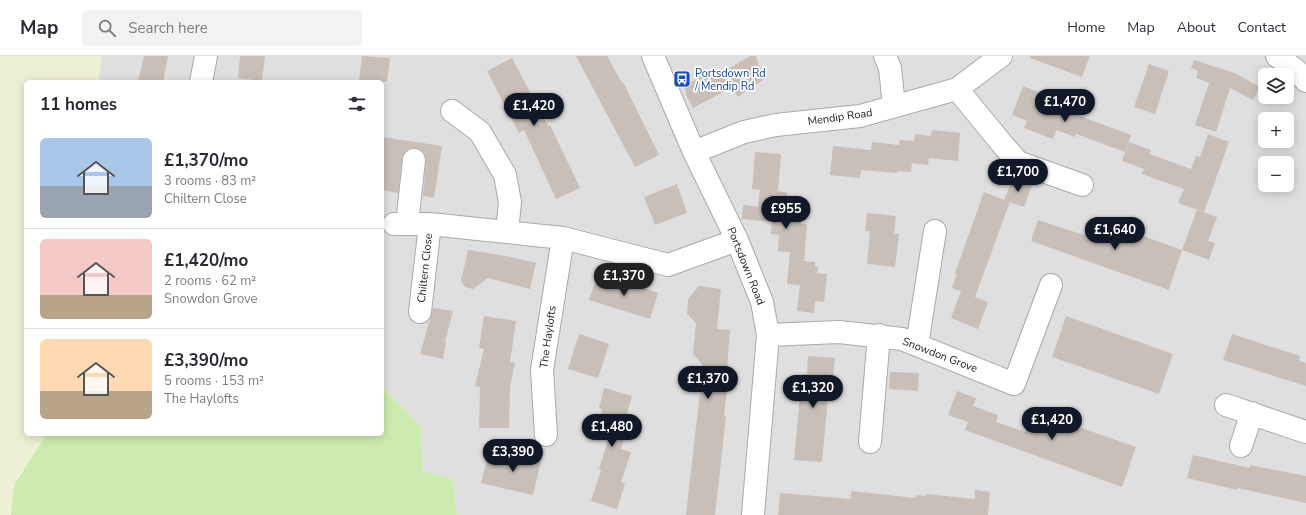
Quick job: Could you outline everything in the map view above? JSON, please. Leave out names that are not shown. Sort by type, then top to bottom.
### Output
[{"type":"street","points":[[201,80],[206,56]]},
{"type":"street","name":"Portsdown Road","points":[[653,56],[694,152],[736,240],[762,302],[768,335],[753,515]]},
{"type":"street","points":[[885,56],[890,68],[894,106]]},
{"type":"street","name":"Mendip Road","points":[[694,152],[744,132],[776,125],[860,116],[957,89],[1001,56]]},
{"type":"street","points":[[1278,56],[1297,71],[1306,81]]},
{"type":"street","points":[[957,89],[1018,162],[1082,185]]},
{"type":"street","points":[[452,111],[480,132],[505,175],[510,202],[507,232]]},
{"type":"street","name":"Chiltern Close","points":[[414,160],[401,224],[430,224],[563,238],[668,265],[736,240]]},
{"type":"street","name":"Chiltern Close","points":[[420,312],[430,224]]},
{"type":"street","points":[[917,345],[935,231]]},
{"type":"street","name":"The Haylofts","points":[[546,435],[542,370],[563,238]]},
{"type":"street","name":"Snowdon Grove","points":[[768,335],[839,332],[902,339],[1014,384],[1051,285]]},
{"type":"street","points":[[870,442],[879,336]]},
{"type":"street","points":[[1226,405],[1306,432]]},
{"type":"street","points":[[1240,446],[1252,413]]},
{"type":"shaded area","points":[[102,56],[1306,56],[1306,515],[457,515],[453,479],[423,471],[421,427],[384,388],[384,80],[98,80]]},
{"type":"green space","points":[[0,56],[102,56],[98,80],[24,80],[24,436],[46,436],[14,485],[11,515],[0,515]]},
{"type":"green space","points":[[384,388],[421,427],[423,471],[453,479],[457,515],[11,515],[14,485],[46,436],[384,436]]},
{"type":"building","points":[[144,56],[168,56],[163,80],[138,80]]},
{"type":"building","points":[[240,56],[265,56],[262,80],[238,78]]},
{"type":"building","points":[[362,56],[390,58],[387,82],[384,82],[384,80],[359,80]]},
{"type":"building","points":[[576,56],[607,56],[624,84],[659,155],[635,167]]},
{"type":"building","points":[[750,56],[756,56],[759,66],[767,77],[738,97],[731,88],[693,108],[686,95],[685,85],[717,69],[719,74]]},
{"type":"building","points":[[1030,56],[1090,56],[1082,77],[1030,58]]},
{"type":"building","points":[[512,58],[548,126],[550,125],[580,188],[556,199],[524,130],[519,133],[487,71]]},
{"type":"building","points":[[1194,60],[1235,73],[1258,86],[1258,91],[1253,100],[1230,88],[1216,132],[1195,125],[1209,83],[1196,78],[1198,71],[1191,68]]},
{"type":"building","points":[[1149,64],[1169,71],[1155,114],[1134,107]]},
{"type":"building","points":[[1023,86],[1038,92],[1034,103],[1068,116],[1069,112],[1131,135],[1125,152],[1076,134],[1075,137],[1056,130],[1053,139],[1024,128],[1027,121],[1012,115]]},
{"type":"building","points":[[932,130],[960,133],[958,161],[929,158],[928,165],[912,163],[911,172],[897,171],[897,173],[861,170],[860,178],[830,175],[833,146],[871,150],[872,142],[899,145],[900,140],[914,141],[915,134],[931,136]]},
{"type":"building","points":[[1208,134],[1229,142],[1204,212],[1178,203],[1184,189],[1142,174],[1144,169],[1122,161],[1129,142],[1151,150],[1149,154],[1191,169],[1196,156],[1200,157]]},
{"type":"building","points":[[384,137],[442,146],[434,198],[423,196],[426,161],[425,155],[421,150],[416,148],[409,149],[404,153],[398,193],[384,190]]},
{"type":"building","points":[[755,152],[781,154],[778,191],[787,192],[786,208],[803,209],[801,224],[807,224],[804,261],[815,262],[815,266],[818,267],[817,273],[827,274],[824,302],[815,301],[814,313],[797,311],[800,285],[787,284],[790,252],[778,251],[779,235],[771,234],[772,222],[742,219],[743,205],[763,207],[758,206],[760,190],[752,189]]},
{"type":"building","points":[[1013,178],[1032,185],[1024,207],[1004,200]]},
{"type":"building","points":[[677,184],[687,213],[655,225],[644,197]]},
{"type":"building","points":[[984,192],[1010,202],[975,297],[988,302],[978,329],[951,318],[961,291],[952,288],[957,273],[955,273]]},
{"type":"building","points":[[1197,210],[1217,217],[1208,241],[1215,243],[1209,260],[1182,250]]},
{"type":"building","points":[[867,213],[896,216],[894,234],[899,234],[895,267],[867,264],[870,231],[865,231]]},
{"type":"building","points":[[1038,220],[1093,238],[1099,220],[1182,250],[1169,290],[1031,241]]},
{"type":"building","points":[[468,250],[506,256],[536,263],[530,289],[488,278],[473,289],[465,287],[461,281]]},
{"type":"building","points":[[598,274],[658,293],[650,319],[589,300]]},
{"type":"building","points":[[699,286],[721,289],[717,329],[730,330],[727,371],[729,372],[724,416],[726,416],[715,515],[686,515],[703,365],[693,354],[696,323],[687,314],[688,299]]},
{"type":"building","points":[[433,308],[453,311],[445,342],[443,359],[420,354]]},
{"type":"building","points":[[484,316],[516,321],[510,362],[515,363],[510,386],[509,428],[479,428],[480,387],[475,386],[484,349],[479,348]]},
{"type":"building","points":[[1066,316],[1173,354],[1159,394],[1052,357]]},
{"type":"building","points":[[579,334],[609,344],[598,378],[568,369]]},
{"type":"building","points":[[1232,334],[1300,356],[1299,361],[1306,363],[1306,386],[1223,360]]},
{"type":"building","points":[[808,356],[835,358],[833,376],[830,376],[822,462],[794,460],[802,374],[807,374]]},
{"type":"building","points":[[890,372],[919,373],[918,391],[889,389]]},
{"type":"building","points":[[604,388],[632,396],[624,423],[628,425],[621,449],[631,452],[621,482],[625,484],[617,509],[591,501],[601,470],[599,469],[608,440],[594,435],[602,409],[599,408]]},
{"type":"building","points":[[957,391],[976,398],[973,406],[998,415],[996,422],[1025,432],[1033,411],[1136,447],[1122,487],[965,430],[968,422],[948,415]]},
{"type":"building","points":[[522,453],[542,457],[533,495],[481,483],[488,454],[520,461]]},
{"type":"building","points":[[1193,455],[1250,468],[1250,465],[1306,476],[1306,503],[1238,488],[1237,490],[1187,478]]},
{"type":"building","points":[[975,490],[990,492],[988,515],[778,515],[780,493],[851,499],[851,491],[915,498],[916,495],[926,496],[926,494],[975,499]]},
{"type":"place","name":"Portsdown Rd / Mendip Rd","points":[[682,79]]}]
